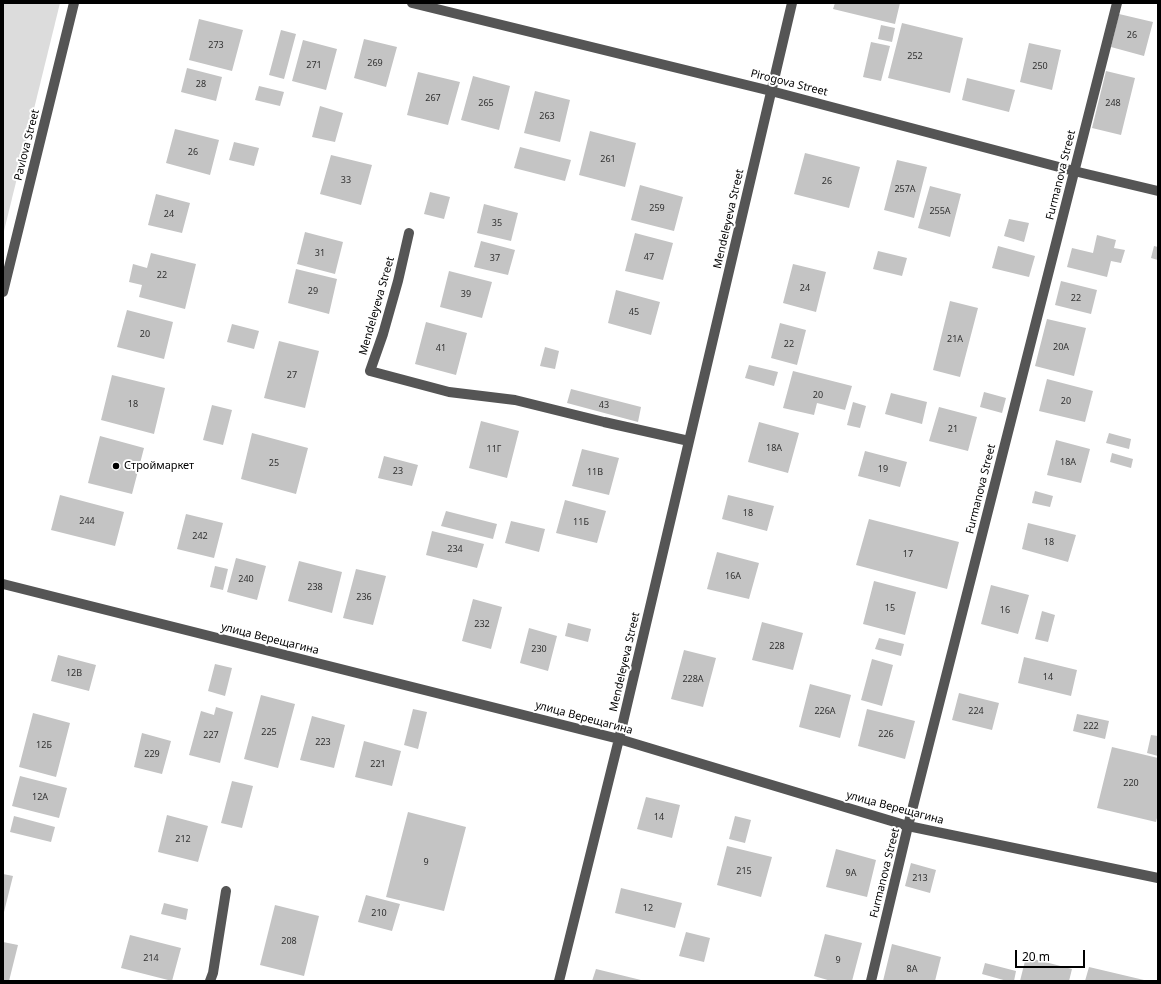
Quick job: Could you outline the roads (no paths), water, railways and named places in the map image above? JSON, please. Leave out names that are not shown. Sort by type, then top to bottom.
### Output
[{"type":"street","name":"Pavlova Street","points":[[3,292],[6,268],[74,3]]},
{"type":"street","name":"Pirogova Street","points":[[412,3],[771,91],[1074,171],[1158,191]]},
{"type":"street","name":"Mendeleyeva Street","points":[[559,981],[620,739],[792,3]]},
{"type":"street","name":"Furmanova Street","points":[[871,981],[908,826],[1117,3]]},
{"type":"street","name":"Mendeleyeva Street","points":[[409,233],[398,281],[383,334],[370,371],[449,392],[515,400],[689,441]]},
{"type":"street","name":"улица Верещагина","points":[[3,584],[620,739],[908,826],[1158,878]]},
{"type":"street","points":[[210,981],[213,973],[226,891]]},
{"type":"place","name":"Строймаркет","points":[[116,466]]}]
